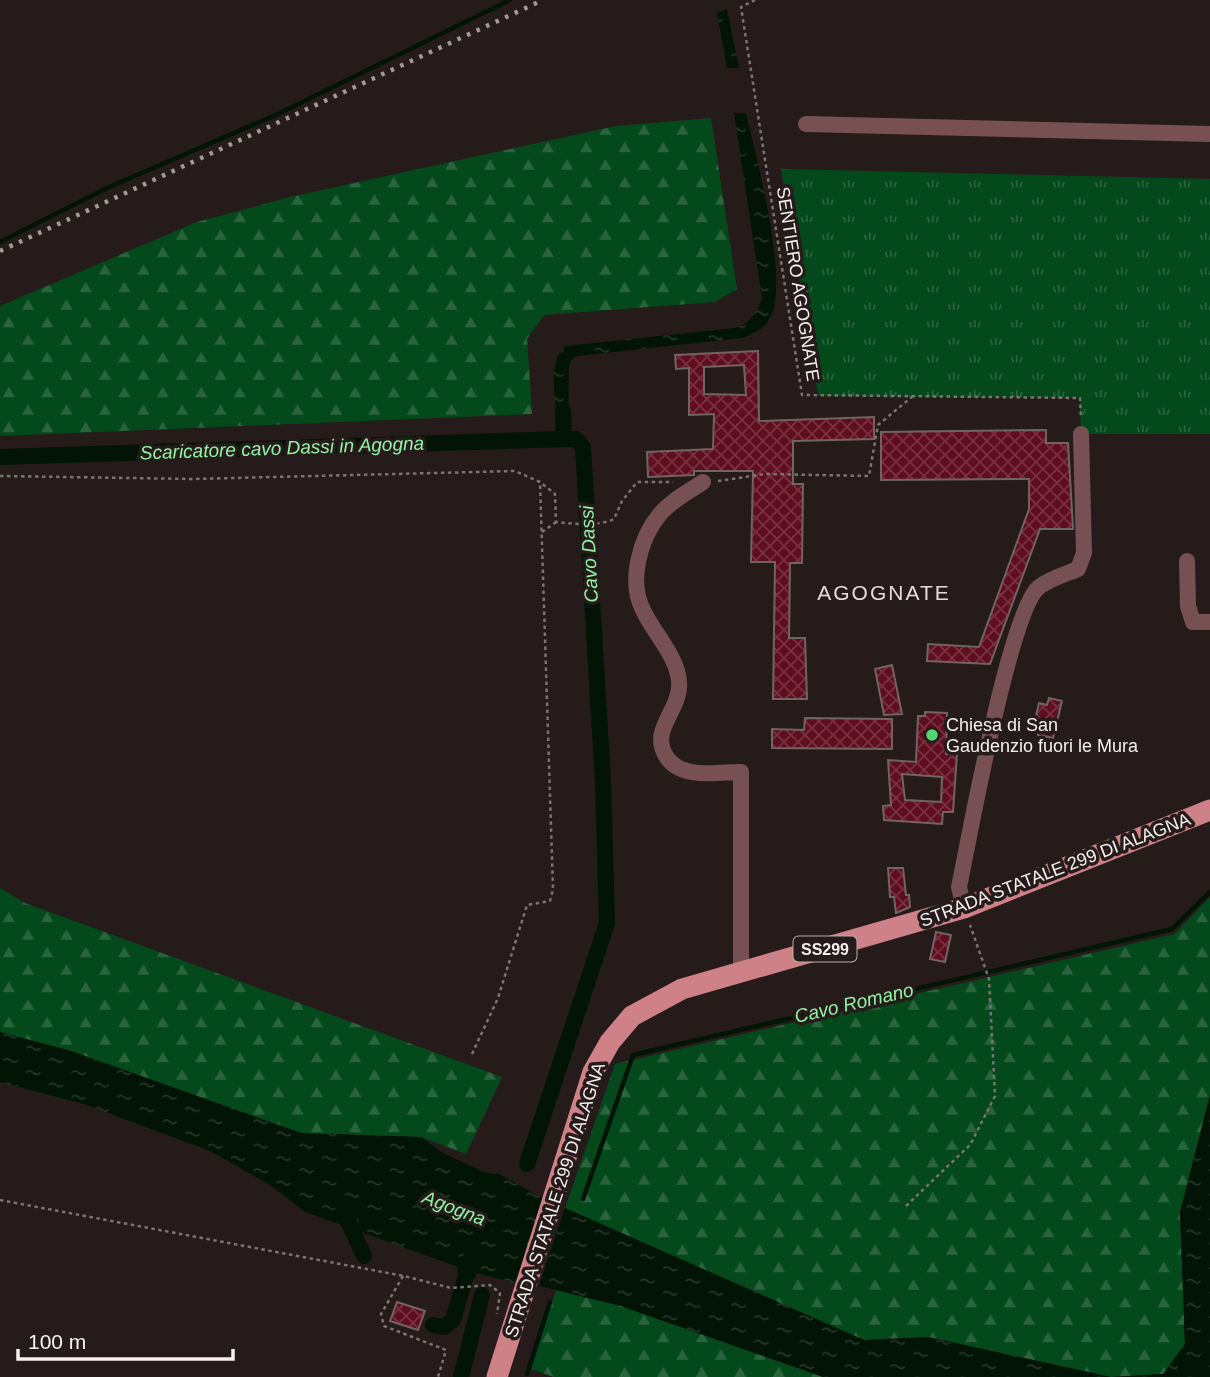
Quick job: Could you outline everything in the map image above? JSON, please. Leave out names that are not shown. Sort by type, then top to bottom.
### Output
[{"type":"main road","name":"STRADA STATALE 299 DI ALAGNA","points":[[501,1376],[526,1284],[593,1072],[610,1042],[632,1016],[682,989],[964,908],[1210,810]]},
{"type":"street","points":[[806,124],[1210,134]]},
{"type":"street","points":[[964,908],[959,887],[999,697],[1024,610],[1038,587],[1078,569],[1084,553],[1081,434]]},
{"type":"street","points":[[703,482],[659,516],[640,553],[637,592],[641,608],[679,679],[677,702],[662,729],[660,743],[666,757],[676,766],[692,772],[741,772],[741,972]]},
{"type":"street","points":[[1187,561],[1188,606],[1193,622],[1210,622]]},
{"type":"path","name":"SENTIERO AGOGNATE","points":[[755,0],[741,7],[802,395],[1080,398],[1081,434]]},
{"type":"path","points":[[740,480],[765,474],[869,476],[878,425],[913,396]]},
{"type":"path","points":[[0,476],[193,479],[514,471],[540,482],[555,494],[556,522]]},
{"type":"path","points":[[472,1054],[498,998],[527,905],[550,901],[553,888],[540,482]]},
{"type":"path","points":[[541,532],[556,522],[590,525]]},
{"type":"path","points":[[906,1206],[970,1145],[995,1096],[989,979],[964,908]]},
{"type":"path","points":[[0,1200],[404,1276],[451,1288],[490,1285],[500,1293],[497,1314]]},
{"type":"path","points":[[404,1276],[381,1314],[383,1326],[446,1350],[438,1377]]},
{"type":"green space","points":[[711,118],[737,289],[715,302],[544,315],[527,339],[532,414],[0,436],[0,306],[197,222],[290,197],[616,126]]},
{"type":"green space","points":[[781,169],[1210,179],[1210,434],[1081,434],[1080,398],[818,396]]},
{"type":"green space","points":[[0,888],[25,903],[502,1077],[466,1154],[421,1137],[301,1133],[71,1051],[0,1032]]},
{"type":"green space","points":[[1210,897],[1210,1095],[1180,1212],[1185,1344],[1164,1374],[1111,1377],[928,1337],[864,1340],[565,1208],[615,1064],[1174,934]]},
{"type":"green space","points":[[556,1290],[621,1306],[823,1377],[554,1377],[531,1369]]},
{"type":"water","points":[[727,9],[739,68],[727,68],[717,13]]},
{"type":"water","points":[[734,113],[746,113],[769,216],[774,246],[776,298],[769,320],[759,330],[742,338],[577,356],[570,361],[569,369],[568,432],[559,433],[554,374],[560,353],[566,346],[734,328],[748,321],[758,308],[762,298]]},
{"type":"water","name":"Agogna","points":[[0,1032],[71,1051],[301,1133],[421,1137],[443,1153],[484,1172],[499,1174],[543,1198],[516,1283],[476,1273],[475,1279],[457,1273],[458,1267],[305,1212],[270,1185],[210,1151],[84,1104],[0,1082]]},
{"type":"water","points":[[1210,1095],[1210,1377],[1111,1377],[1163,1374],[1185,1344],[1180,1212]]},
{"type":"water","points":[[565,1208],[864,1340],[928,1337],[1111,1377],[823,1377],[621,1306],[539,1286]]},
{"type":"building","points":[[758,351],[759,421],[874,417],[874,439],[793,441],[793,484],[803,484],[802,563],[790,563],[789,638],[805,638],[807,699],[773,699],[775,562],[751,562],[753,471],[694,471],[694,475],[648,477],[647,452],[713,449],[714,414],[689,415],[689,368],[676,369],[675,355]],"holes":[[[744,365],[746,395],[704,394],[704,367]]]},
{"type":"building","points":[[1046,430],[1046,443],[1068,443],[1073,529],[1040,529],[990,664],[927,661],[928,644],[979,647],[1029,509],[1029,479],[881,480],[881,432]]},
{"type":"building","points":[[892,665],[902,714],[884,715],[875,669]]},
{"type":"building","points":[[1049,698],[1062,701],[1053,738],[1038,735],[1040,726],[1034,725],[1039,703],[1047,705]]},
{"type":"building","points":[[925,712],[947,713],[946,754],[957,754],[953,812],[943,812],[942,824],[884,820],[883,806],[891,805],[888,760],[916,762],[918,716],[925,716]],"holes":[[[902,774],[942,777],[941,802],[905,800]]]},
{"type":"building","points":[[805,718],[892,719],[892,749],[772,748],[772,729],[804,730]]},
{"type":"building","points":[[888,868],[903,868],[906,895],[909,895],[910,907],[896,913],[894,897],[890,897]]},
{"type":"building","points":[[936,932],[951,935],[945,962],[930,959]]},
{"type":"building","points":[[397,1302],[425,1311],[418,1330],[390,1321]]},
{"type":"waterway","points":[[0,242],[107,188],[278,114],[510,0]]},
{"type":"waterway","name":"Cavo Dassi","points":[[527,1164],[607,923],[603,782],[583,447],[576,439],[564,439],[563,411]]},
{"type":"waterway","name":"Scaricatore cavo Dassi in Agogna","points":[[0,457],[564,439]]},
{"type":"waterway","name":"Cavo Romano","points":[[583,1199],[633,1055],[1172,929],[1210,892]]},
{"type":"waterway","points":[[343,1210],[364,1256]]},
{"type":"waterway","points":[[433,1325],[444,1327],[453,1320],[472,1255]]},
{"type":"waterway","name":"Cavo Dassi","points":[[461,1377],[482,1295]]},
{"type":"waterway","name":"Cavo Romano","points":[[527,1374],[550,1302]]},
{"type":"railway","points":[[0,251],[543,0]]},
{"type":"place","name":"Chiesa di San Gaudenzio fuori le Mura","points":[[932,735]]},
{"type":"district","name":"AGOGNATE","points":[[884,592]]}]
